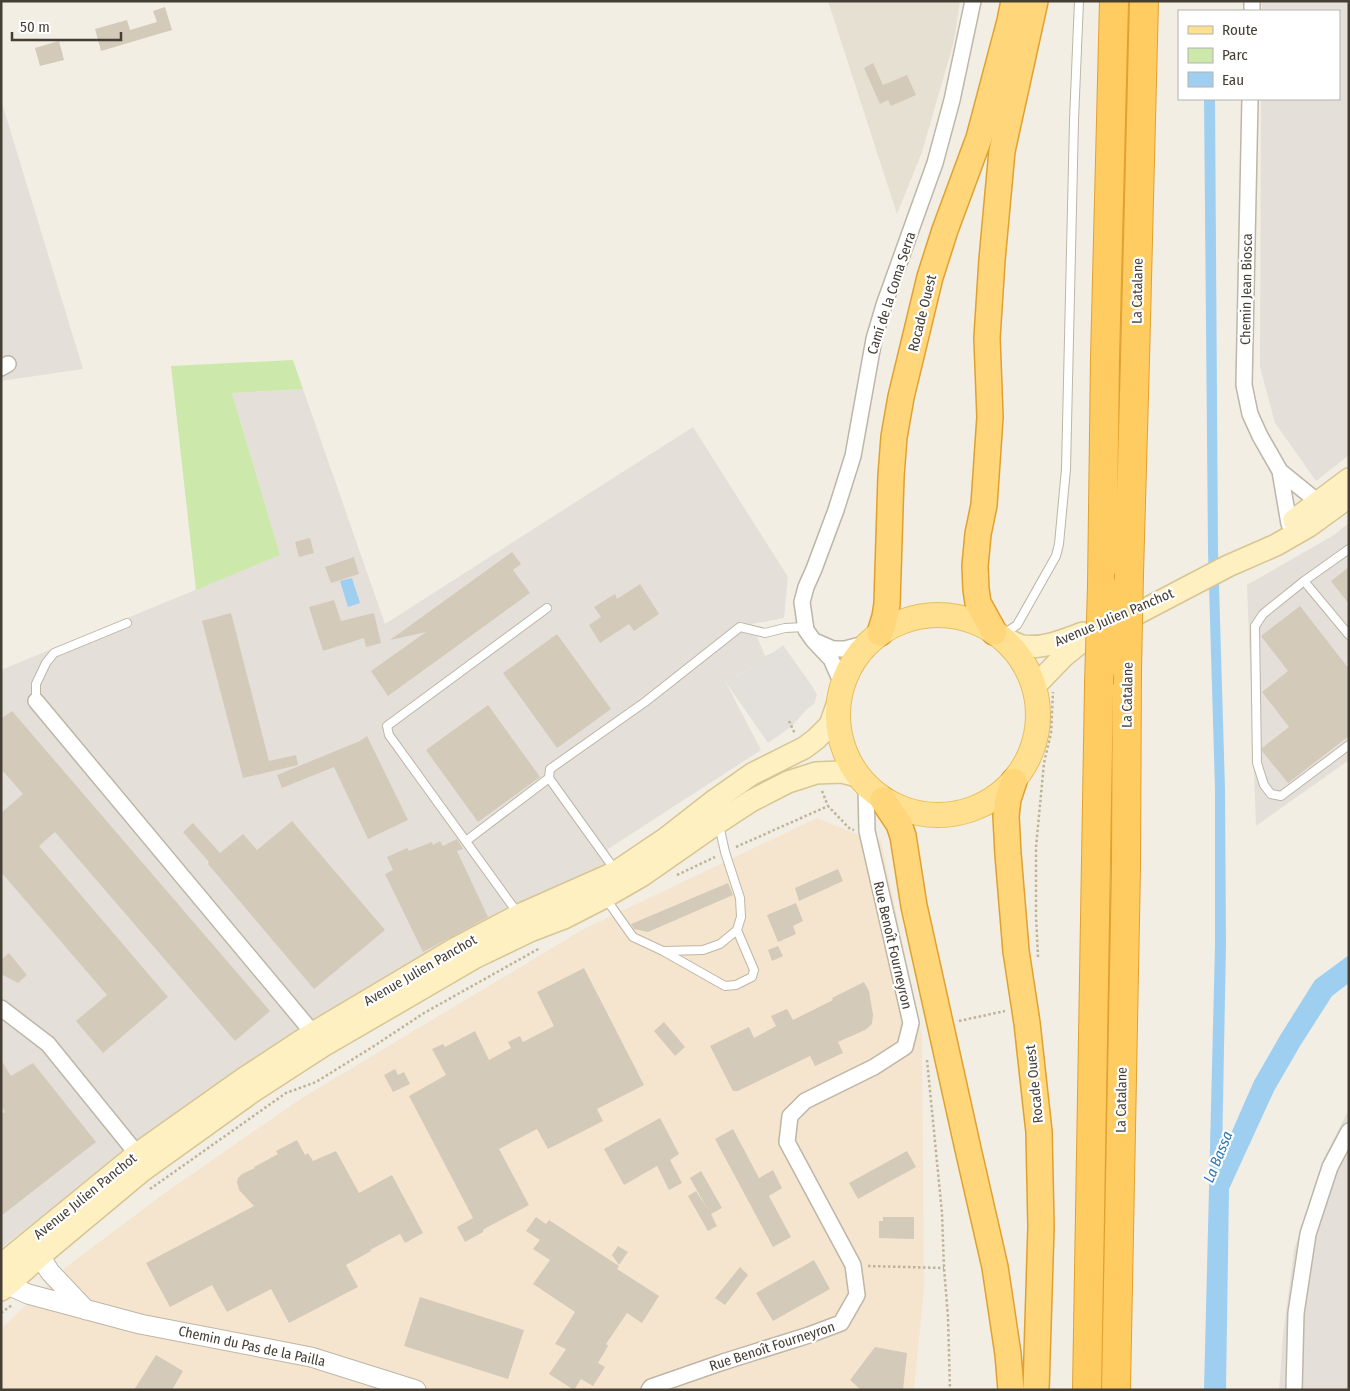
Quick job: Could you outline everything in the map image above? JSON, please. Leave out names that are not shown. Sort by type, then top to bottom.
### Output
[{"type":"highway","name":"Rocade Ouest","points":[[874,638],[885,617],[887,604],[891,476],[894,437],[901,397],[930,276],[944,230],[980,138],[1014,1]]},
{"type":"highway","points":[[1001,636],[978,603],[975,566],[978,534],[984,505],[990,417],[987,338],[988,308],[1002,151],[1035,1]]},
{"type":"highway","name":"La Catalane","points":[[1087,1390],[1099,684],[1114,1]]},
{"type":"highway","name":"La Catalane","points":[[1116,1390],[1126,868],[1127,670],[1144,1]]},
{"type":"highway","name":"Rocade Ouest","points":[[1014,781],[1008,799],[1006,816],[1008,854],[1016,951],[1027,1023],[1039,1132],[1041,1228],[1036,1390]]},
{"type":"highway","points":[[868,802],[899,824],[903,836],[914,906],[995,1267],[1008,1354],[1011,1390]]},
{"type":"main road","name":"Avenue Julien Panchot","points":[[1035,686],[1064,656],[1079,644],[1190,585],[1276,545],[1319,510],[1349,479]]},
{"type":"main road","name":"Avenue Julien Panchot","points":[[1228,566],[1319,510]]},
{"type":"main road","name":"Avenue Julien Panchot","points":[[1001,636],[1023,646],[1060,642],[1190,585]]},
{"type":"main road","points":[[929,615],[965,618],[1001,636],[1024,662],[1035,686],[1038,713],[1035,737],[1027,760],[1014,781],[999,795],[981,806],[962,813],[942,816],[921,815],[868,802],[845,753],[838,728],[838,711],[842,690],[849,670],[874,638],[902,621],[929,615]]},
{"type":"main road","name":"Avenue Julien Panchot","points":[[529,931],[564,918],[605,898],[643,875],[717,811],[758,771],[804,748],[816,739],[830,725],[842,690]]},
{"type":"main road","name":"Avenue Julien Panchot","points":[[5,1279],[143,1160],[252,1092],[318,1040],[529,931],[623,872],[665,838],[717,811],[751,801],[788,782],[816,773],[842,772],[868,802]]},
{"type":"main road","name":"Avenue Julien Panchot","points":[[5,1279],[40,1256],[143,1160]]},
{"type":"street","name":"Camí de la Coma Serra","points":[[842,690],[831,659],[805,627],[802,602],[846,482],[853,456],[874,339],[937,154],[952,100],[973,1]]},
{"type":"street","name":"Chemin Jean Biosca","points":[[1250,100],[1244,386],[1250,414],[1280,471],[1319,510]]},
{"type":"street","name":"Chemin Jean Biosca","points":[[1280,471],[1319,510]]},
{"type":"street","points":[[814,640],[833,649],[845,649],[874,638]]},
{"type":"street","points":[[36,701],[318,1040]]},
{"type":"street","name":"Rue Benoît Fourneyron","points":[[649,1390],[651,1387],[841,1323],[857,1295],[853,1265],[787,1142],[790,1116],[805,1101],[874,1067],[905,1047],[911,1023],[868,802]]},
{"type":"street","points":[[1,1008],[48,1044],[143,1160]]},
{"type":"street","points":[[1294,1390],[1296,1313],[1308,1234],[1330,1167],[1349,1131]]},
{"type":"street","points":[[40,1256],[50,1272],[86,1310]]},
{"type":"street","name":"Chemin du Pas de la Pailla","points":[[5,1279],[28,1294],[86,1310],[140,1324],[311,1357],[416,1390]]},
{"type":"lane","points":[[1001,636],[1017,625],[1056,556],[1059,544],[1066,469],[1074,120],[1079,1]]},
{"type":"lane","points":[[1319,510],[1349,485]]},
{"type":"lane","points":[[1349,549],[1304,581],[1263,614],[1255,626],[1256,763],[1264,785],[1271,794],[1281,796],[1349,745]]},
{"type":"lane","points":[[1304,581],[1349,636]]},
{"type":"lane","points":[[529,931],[389,735],[387,726],[547,608]]},
{"type":"lane","points":[[36,701],[36,684],[46,663],[54,653],[126,623]]},
{"type":"lane","points":[[623,872],[549,778],[550,769],[645,702],[740,627],[764,637],[785,628],[805,627]]},
{"type":"lane","points":[[466,841],[549,778]]},
{"type":"lane","points":[[664,951],[703,950],[720,944],[737,930],[742,918],[740,898],[725,852],[717,811]]},
{"type":"lane","points":[[638,868],[662,856],[665,838]]},
{"type":"lane","points":[[623,872],[614,881],[605,898],[633,937],[664,951],[725,986],[736,985],[752,978],[754,970],[737,930]]},
{"type":"lane","points":[[564,918],[569,910],[599,895],[623,872]]},
{"type":"path","points":[[789,721],[795,735],[799,735]]},
{"type":"path","points":[[1039,964],[1036,916],[1036,846],[1042,777]]},
{"type":"path","points":[[672,877],[828,806],[850,829],[868,802]]},
{"type":"path","points":[[149,1190],[286,1093],[316,1082],[424,1013],[529,931]]},
{"type":"path","points":[[959,1021],[1005,1011]]},
{"type":"path","points":[[926,1056],[942,1212],[950,1390]]},
{"type":"path","points":[[853,1265],[944,1268]]},
{"type":"path","points":[[1,1313],[5,1279]]},
{"type":"shaded area","points":[[828,1],[960,1],[954,41],[922,152],[897,214]]},
{"type":"shaded area","points":[[1262,1],[1349,1],[1349,455],[1316,481],[1275,423],[1260,367],[1261,100],[1340,100],[1340,10],[1262,10]]},
{"type":"shaded area","points":[[1,100],[83,369],[1,381]]},
{"type":"shaded area","points":[[303,389],[385,624],[693,427],[788,577],[784,618],[752,624],[765,656],[746,671],[725,681],[761,750],[608,849],[611,860],[524,909],[117,1158],[1,1248],[1,670],[280,555],[232,393]]},
{"type":"shaded area","points":[[1349,523],[1349,760],[1256,826],[1247,585],[1334,535]]},
{"type":"shaded area","points":[[783,645],[817,695],[814,704],[792,726],[768,743],[725,681],[746,671]]},
{"type":"shaded area","points":[[817,818],[861,836],[881,841],[922,1036],[924,1289],[914,1390],[1,1390],[1,1329],[66,1267],[162,1195],[302,1098],[582,930]]},
{"type":"shaded area","points":[[1349,1109],[1349,1390],[1279,1390],[1283,1335],[1294,1250],[1323,1160]]},
{"type":"green space","points":[[293,360],[303,389],[232,393],[280,555],[196,590],[171,366]]},
{"type":"water","name":"La Bassa","points":[[1204,100],[1215,100],[1218,551],[1225,789],[1226,945],[1222,1154],[1254,1081],[1315,980],[1349,955],[1349,983],[1332,996],[1300,1046],[1274,1091],[1229,1189],[1226,1390],[1204,1390],[1215,945],[1215,789],[1208,551]]},
{"type":"water","points":[[352,578],[360,603],[348,607],[340,581]]},
{"type":"building","points":[[165,7],[172,30],[101,51],[95,29],[127,20],[130,30],[157,22],[153,11]]},
{"type":"building","points":[[59,41],[64,60],[40,66],[35,48]]},
{"type":"building","points":[[873,63],[883,85],[907,75],[916,95],[891,106],[888,100],[880,104],[864,68]]},
{"type":"building","points":[[310,538],[314,553],[299,557],[295,542]]},
{"type":"building","points":[[512,552],[521,564],[513,570],[530,593],[388,696],[371,671],[426,632],[390,640]]},
{"type":"building","points":[[354,557],[359,574],[331,583],[325,567]]},
{"type":"building","points":[[1349,567],[1349,604],[1331,581]]},
{"type":"building","points":[[640,584],[659,614],[634,631],[629,624],[600,643],[589,625],[601,617],[594,607],[615,594],[617,599]]},
{"type":"building","points":[[334,600],[341,621],[374,613],[381,643],[366,647],[364,638],[323,651],[309,607]]},
{"type":"building","points":[[1300,606],[1349,669],[1349,736],[1288,783],[1262,751],[1262,748],[1289,727],[1262,692],[1288,671],[1261,636]]},
{"type":"building","points":[[231,613],[269,761],[296,755],[298,765],[243,778],[202,621]]},
{"type":"building","points":[[557,634],[611,709],[557,748],[503,673]]},
{"type":"building","points":[[488,705],[540,777],[478,822],[426,750]]},
{"type":"building","points":[[12,711],[270,1011],[235,1041],[55,832],[39,846],[168,997],[103,1053],[76,1021],[107,995],[1,872],[1,813],[23,794],[1,769],[1,719]]},
{"type":"building","points":[[367,736],[408,820],[368,839],[334,767],[282,788],[277,775],[360,741]]},
{"type":"building","points":[[292,821],[385,930],[314,989],[183,832],[193,823],[220,853],[243,834],[257,850]]},
{"type":"building","points":[[457,839],[463,849],[457,851],[488,917],[423,952],[385,874],[393,870],[387,857],[407,848],[409,851],[432,842],[433,845],[440,841],[443,846]]},
{"type":"building","points":[[838,869],[843,881],[799,901],[795,888]]},
{"type":"building","points":[[728,883],[733,895],[648,932],[634,929],[631,924]]},
{"type":"building","points":[[796,903],[803,921],[793,926],[796,934],[778,942],[767,915]]},
{"type":"building","points":[[778,946],[783,956],[772,961],[768,950]]},
{"type":"building","points":[[9,953],[27,975],[18,983],[1,974],[1,960]]},
{"type":"building","points":[[584,968],[644,1085],[597,1109],[603,1121],[548,1149],[537,1129],[499,1149],[529,1205],[484,1229],[483,1232],[465,1242],[457,1227],[473,1218],[409,1096],[446,1075],[432,1049],[443,1044],[445,1047],[475,1031],[489,1060],[511,1048],[508,1042],[520,1036],[523,1042],[554,1026],[537,992]]},
{"type":"building","points":[[864,982],[869,991],[873,1015],[872,1023],[865,1030],[838,1042],[843,1053],[815,1066],[810,1056],[738,1091],[733,1091],[710,1046],[749,1027],[754,1038],[776,1026],[771,1016],[787,1009],[793,1020]]},
{"type":"building","points":[[664,1022],[685,1047],[675,1056],[654,1031]]},
{"type":"building","points":[[1,1060],[11,1076],[33,1063],[96,1142],[1,1216],[1,1114],[5,1112],[1,1106]]},
{"type":"building","points":[[395,1069],[398,1075],[404,1072],[410,1084],[393,1092],[384,1075]]},
{"type":"building","points":[[660,1118],[679,1154],[670,1160],[682,1183],[669,1190],[657,1166],[624,1185],[604,1149]]},
{"type":"building","points":[[733,1129],[759,1178],[773,1170],[782,1188],[769,1196],[791,1237],[773,1247],[715,1139]]},
{"type":"building","points":[[297,1140],[305,1155],[308,1153],[313,1161],[336,1151],[359,1193],[392,1175],[423,1233],[405,1243],[400,1234],[346,1265],[358,1287],[289,1323],[271,1289],[227,1312],[212,1285],[170,1307],[146,1263],[254,1206],[239,1190],[238,1178],[278,1154],[276,1151]]},
{"type":"building","points":[[907,1151],[916,1167],[858,1199],[849,1183]]},
{"type":"building","points":[[701,1171],[722,1208],[711,1214],[717,1226],[708,1231],[688,1196],[696,1191],[708,1210],[690,1178]]},
{"type":"building","points":[[536,1217],[546,1224],[549,1220],[619,1266],[617,1269],[659,1296],[642,1323],[627,1313],[606,1344],[608,1346],[598,1363],[605,1367],[593,1386],[581,1379],[574,1390],[549,1374],[566,1349],[555,1344],[575,1312],[533,1284],[550,1260],[533,1249],[540,1240],[526,1231]]},
{"type":"building","points":[[883,1217],[914,1217],[914,1239],[879,1238],[879,1221],[883,1221]]},
{"type":"building","points":[[618,1246],[628,1252],[619,1265],[612,1255]]},
{"type":"building","points":[[814,1260],[830,1289],[773,1321],[756,1293]]},
{"type":"building","points":[[740,1267],[748,1275],[725,1305],[715,1298]]},
{"type":"building","points":[[420,1297],[524,1330],[508,1379],[404,1346]]},
{"type":"building","points":[[875,1347],[907,1353],[903,1390],[861,1390],[850,1380]]},
{"type":"building","points":[[156,1355],[183,1371],[172,1390],[134,1390]]}]
